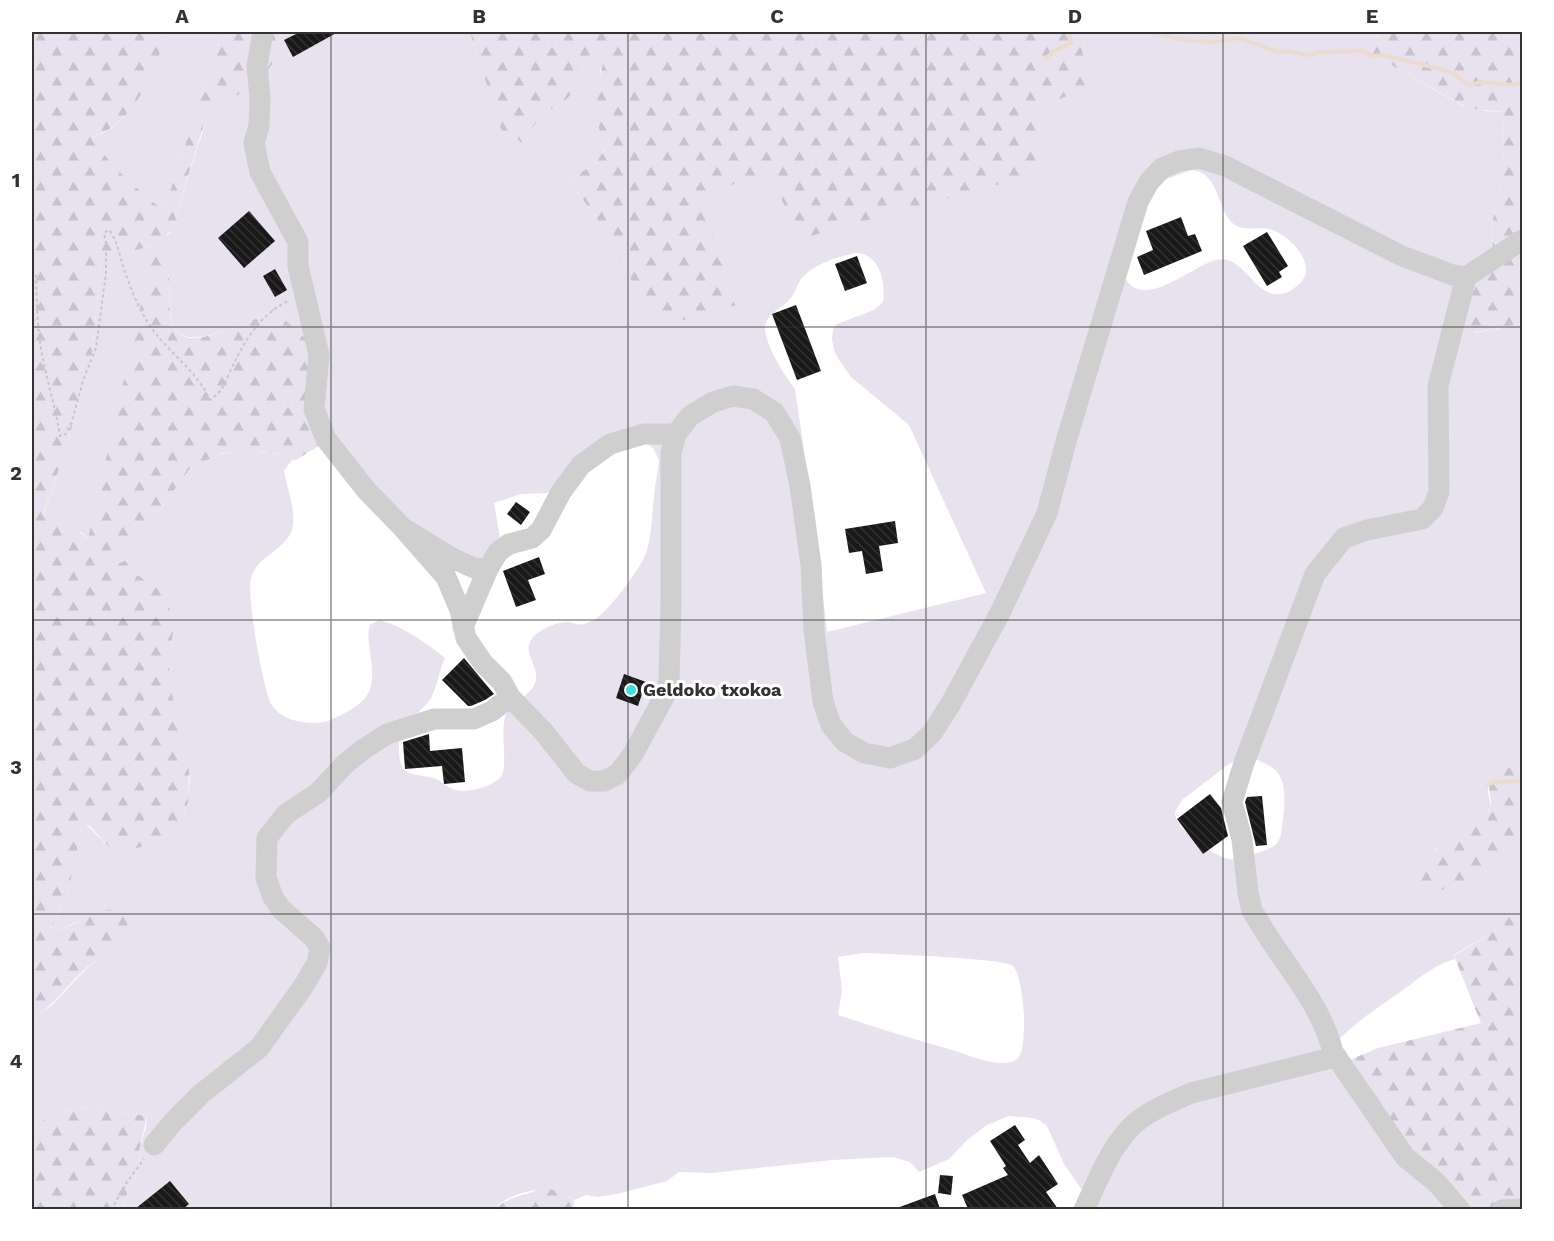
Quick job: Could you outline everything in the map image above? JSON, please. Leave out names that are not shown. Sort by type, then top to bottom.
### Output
[{"type":"street","points":[[263,32],[256,66],[260,126],[254,143],[260,172],[298,242],[298,266],[319,355],[314,409],[326,439],[367,491],[446,577],[460,610],[466,638],[483,663],[502,682],[510,697],[543,731],[577,774],[590,781],[604,781],[618,774],[633,754],[664,697],[669,682],[672,603],[671,453],[676,434],[690,416],[712,402],[733,396],[753,399],[774,412],[790,438],[800,486],[811,565],[814,630],[823,702],[831,725],[845,742],[864,753],[890,758],[915,749],[932,732],[950,705],[1000,614],[1033,544],[1047,513],[1067,438],[1138,202],[1149,182],[1162,168],[1199,158],[1225,166],[1402,256],[1453,275],[1467,277]]},
{"type":"street","points":[[1460,1209],[1436,1182],[1405,1157],[1333,1052],[1316,1010],[1252,910],[1242,838],[1232,802],[1244,763],[1315,574],[1344,538],[1366,530],[1422,519],[1433,508],[1439,492],[1438,386],[1467,277],[1522,240]]},
{"type":"street","points":[[464,627],[488,569],[498,552],[509,544],[532,538],[541,530],[561,492],[581,465],[610,444],[644,434],[676,434]]},
{"type":"street","points":[[403,528],[452,558],[474,568],[488,569]]},
{"type":"street","points":[[154,1145],[201,1094],[259,1048],[303,987],[317,963],[320,948],[314,938],[281,909],[273,897],[266,878],[267,838],[277,825],[286,814],[318,793],[345,764],[387,734],[434,719],[474,719],[492,711],[510,697]]},
{"type":"street","points":[[1084,1209],[1119,1144],[1131,1127],[1146,1117],[1191,1093],[1327,1059],[1333,1052]]},
{"type":"street","points":[[1502,1209],[1522,1209]]},
{"type":"path","points":[[32,270],[36,276],[37,309],[43,357],[56,408],[60,436],[65,435],[72,421],[84,378],[96,348],[106,273],[104,234],[109,230],[115,237],[124,269],[144,317],[164,345],[204,386],[210,400],[222,391],[229,373],[257,324],[272,309],[305,292]]},
{"type":"path","points":[[111,1209],[154,1145]]},
{"type":"green space","points":[[32,32],[167,32],[149,79],[132,108],[120,121],[92,137],[114,166],[164,210],[222,32],[274,32],[278,55],[270,67],[254,84],[214,111],[204,125],[175,217],[178,222],[175,231],[168,233],[164,244],[169,278],[170,310],[172,322],[177,330],[184,336],[192,338],[213,335],[236,327],[273,309],[314,346],[325,442],[296,460],[262,451],[223,453],[191,467],[127,553],[115,560],[119,563],[127,560],[137,575],[164,593],[168,602],[174,628],[169,655],[169,680],[189,771],[188,802],[182,821],[174,832],[133,850],[117,851],[110,848],[91,827],[83,822],[68,893],[51,929],[68,927],[100,912],[119,910],[127,918],[125,933],[113,947],[85,969],[32,1020]],"holes":[[[154,246],[88,539],[70,525],[43,514],[62,461],[91,361],[102,257]]]},
{"type":"green space","points":[[167,32],[222,32],[164,210],[114,166],[92,137],[107,131],[131,109],[149,78]]},
{"type":"green space","points":[[274,32],[470,32],[504,137],[513,133],[526,140],[542,114],[561,104],[577,88],[583,66],[592,55],[605,61],[600,70],[598,122],[606,146],[596,163],[569,180],[598,221],[736,305],[699,196],[769,172],[1035,109],[1075,32],[1412,32],[1376,36],[1377,57],[1463,106],[1503,112],[1504,152],[1501,183],[1491,228],[1493,248],[1474,333],[1522,324],[1522,764],[1500,772],[1491,780],[1488,790],[1490,807],[1484,817],[1471,828],[1435,850],[1427,890],[1451,887],[1522,848],[1522,908],[1499,928],[1454,955],[1455,959],[1428,972],[1378,1007],[1339,1039],[1347,1060],[1352,1059],[1378,1128],[1455,1209],[1083,1209],[1082,1190],[1064,1164],[1047,1126],[1032,1118],[1009,1116],[987,1125],[968,1139],[949,1159],[919,1172],[910,1162],[893,1157],[832,1160],[712,1173],[679,1172],[667,1181],[597,1197],[586,1195],[574,1200],[554,1191],[521,1193],[492,1210],[121,1209],[140,1164],[139,1150],[147,1116],[84,1108],[63,1112],[32,1125],[32,1020],[52,1005],[86,969],[119,941],[104,911],[63,928],[51,930],[68,893],[83,821],[110,848],[122,851],[185,813],[190,780],[169,680],[169,655],[174,628],[169,608],[137,575],[127,560],[119,563],[114,560],[166,501],[190,467],[211,457],[240,451],[270,452],[292,460],[284,471],[292,508],[292,530],[283,543],[259,564],[251,578],[250,587],[260,661],[271,704],[283,715],[308,723],[333,719],[356,707],[368,694],[371,686],[372,666],[368,635],[370,625],[379,620],[397,626],[445,658],[432,696],[402,731],[399,752],[402,766],[409,773],[436,779],[458,790],[484,787],[496,781],[503,774],[505,717],[508,711],[531,690],[536,679],[529,650],[531,640],[542,630],[557,624],[567,622],[582,624],[596,619],[633,576],[649,544],[659,460],[653,448],[647,444],[622,450],[547,493],[521,494],[494,503],[501,544],[494,566],[434,548],[330,442],[314,346],[273,309],[242,325],[201,337],[182,335],[177,330],[171,317],[169,279],[163,245],[165,238],[175,231],[178,222],[175,217],[208,115],[219,104],[243,92],[276,48]],"holes":[[[1192,170],[1202,173],[1210,180],[1223,208],[1234,224],[1243,228],[1275,231],[1290,241],[1302,255],[1305,263],[1306,271],[1303,279],[1287,292],[1271,293],[1263,289],[1234,263],[1216,260],[1154,289],[1142,290],[1132,286],[1124,276],[1150,185]],[[855,253],[863,254],[870,257],[879,270],[882,277],[883,302],[874,310],[837,324],[833,330],[834,350],[851,377],[909,425],[986,593],[827,632],[814,518],[795,389],[774,357],[765,329],[768,318],[790,299],[801,279],[812,269]],[[1253,758],[1276,770],[1283,786],[1284,811],[1281,836],[1275,845],[1239,859],[1229,859],[1196,841],[1181,826],[1176,819],[1175,812],[1182,800],[1237,760]],[[864,953],[918,955],[989,961],[1013,966],[1018,977],[1023,1005],[1024,1027],[1021,1053],[1010,1062],[988,1061],[838,1015],[842,990],[838,957]]]},
{"type":"green space","points":[[470,32],[1075,32],[1079,34],[1089,87],[1035,109],[1043,172],[800,239],[769,172],[700,196],[736,305],[658,327],[598,221],[569,180],[596,163],[606,147],[599,128],[597,104],[599,80],[604,61],[592,55],[583,66],[578,88],[561,104],[542,114],[526,140],[521,143],[513,133],[504,138]]},
{"type":"green space","points":[[1522,32],[1522,324],[1465,334],[1453,329],[1493,248],[1491,228],[1501,183],[1504,152],[1503,112],[1464,106],[1377,57],[1367,48],[1369,40],[1383,34]]},
{"type":"green space","points":[[155,246],[89,540],[82,533],[43,515],[62,461],[91,361],[102,256]]},
{"type":"green space","points":[[1522,764],[1522,848],[1460,883],[1434,891],[1424,889],[1420,877],[1422,866],[1430,855],[1486,815],[1491,801],[1490,781],[1495,775]]},
{"type":"green space","points":[[1522,908],[1522,1209],[1455,1209],[1411,1174],[1378,1128],[1352,1059],[1378,1048],[1481,1023],[1454,956],[1499,928]]},
{"type":"green space","points":[[84,1108],[147,1116],[139,1151],[140,1164],[121,1209],[32,1209],[32,1125],[63,1112]]},
{"type":"green space","points":[[545,1188],[561,1192],[574,1200],[573,1209],[492,1209],[510,1199]]},
{"type":"building","points":[[300,32],[338,32],[293,57],[284,40]]},
{"type":"building","points":[[249,211],[275,241],[244,268],[218,238]]},
{"type":"building","points":[[1181,217],[1188,236],[1195,234],[1202,251],[1144,275],[1137,257],[1153,250],[1146,231]]},
{"type":"building","points":[[1267,232],[1288,266],[1279,272],[1282,277],[1267,286],[1243,246]]},
{"type":"building","points":[[857,256],[867,283],[845,291],[835,264]]},
{"type":"building","points":[[275,269],[287,290],[275,297],[263,276]]},
{"type":"building","points":[[796,305],[821,371],[797,380],[772,314]]},
{"type":"building","points":[[516,502],[530,512],[521,525],[507,514]]},
{"type":"building","points":[[895,521],[898,543],[879,546],[883,571],[866,574],[862,551],[849,553],[845,529]]},
{"type":"building","points":[[539,557],[545,574],[528,580],[536,600],[516,607],[503,571]]},
{"type":"building","points":[[464,658],[494,694],[471,706],[468,706],[442,680]]},
{"type":"building","name":"Geldoko txokoa","points":[[624,674],[646,682],[638,706],[616,698]]},
{"type":"building","points":[[429,734],[430,751],[462,748],[465,782],[444,784],[442,766],[405,769],[403,742]]},
{"type":"building","points":[[1210,794],[1221,808],[1228,836],[1203,854],[1177,819]]},
{"type":"building","points":[[1262,796],[1267,845],[1256,846],[1245,802],[1247,797]]},
{"type":"building","points":[[1015,1125],[1025,1140],[1018,1145],[1030,1163],[1039,1155],[1058,1184],[1046,1192],[1058,1209],[968,1209],[962,1195],[1008,1175],[1003,1168],[1006,1166],[990,1141]]},
{"type":"building","points":[[940,1175],[953,1176],[951,1195],[938,1193]]},
{"type":"building","points":[[170,1181],[189,1204],[183,1209],[135,1209]]},
{"type":"building","points":[[935,1194],[940,1209],[897,1209],[897,1208]]},
{"type":"waterway","points":[[1045,59],[1054,51],[1071,43],[1068,32]]},
{"type":"waterway","points":[[1156,32],[1178,39],[1213,42],[1240,38],[1277,52],[1288,51],[1308,55],[1321,52],[1363,51],[1372,56],[1382,55],[1441,69],[1454,74],[1469,85],[1481,82],[1508,85],[1522,82]]},
{"type":"waterway","points":[[1488,785],[1494,782],[1522,781]]},
{"type":"place","name":"Geldoko txokoa","points":[[631,690]]}]
